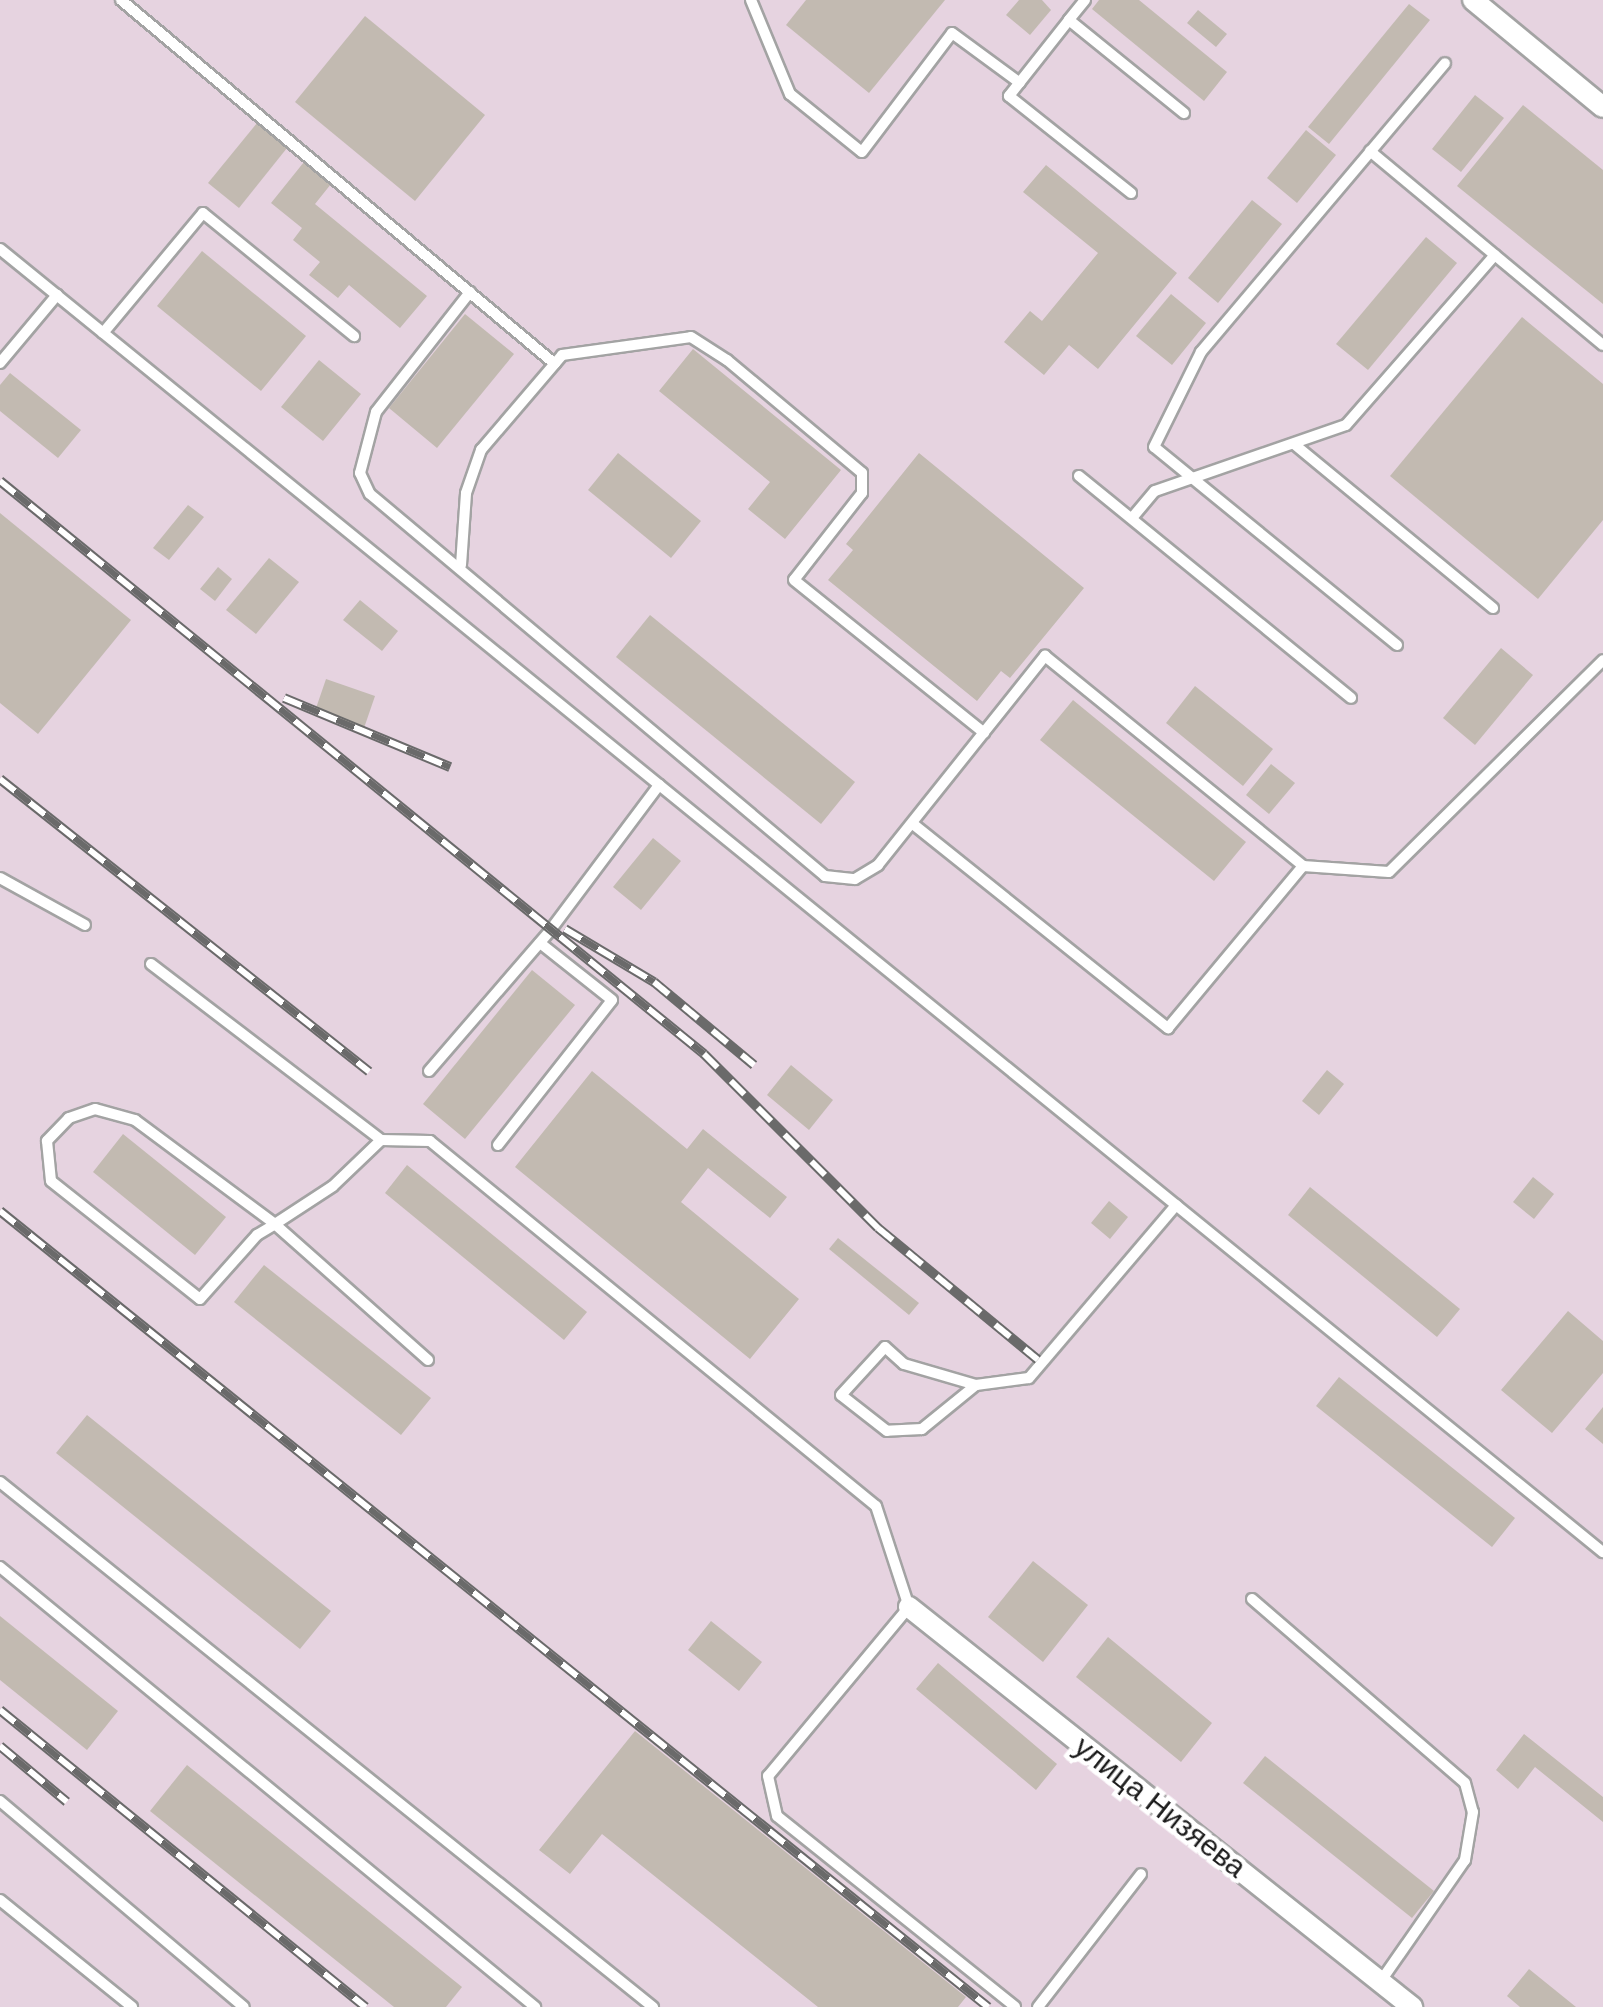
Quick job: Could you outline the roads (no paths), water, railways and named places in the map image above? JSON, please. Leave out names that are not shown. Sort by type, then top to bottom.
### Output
[{"type":"street","points":[[1473,0],[1603,106]]},
{"type":"street","name":"улица Низяева","points":[[909,1607],[1412,2007]]},
{"type":"lane","points":[[121,0],[556,364]]},
{"type":"lane","points":[[751,0],[790,94],[862,152],[952,33],[1020,82]]},
{"type":"lane","points":[[1085,0],[1010,96],[1131,194]]},
{"type":"lane","points":[[1069,20],[1184,113]]},
{"type":"lane","points":[[1397,644],[1154,448],[1201,352],[1445,64]]},
{"type":"lane","points":[[1370,150],[1603,345]]},
{"type":"lane","points":[[103,332],[203,213],[354,336]]},
{"type":"lane","points":[[0,249],[1603,1552]]},
{"type":"lane","points":[[1132,518],[1156,491],[1194,481],[1346,425],[1495,255]]},
{"type":"lane","points":[[470,292],[376,412],[360,474],[370,494],[461,566],[825,876],[856,879],[878,866],[1045,656],[1303,866],[1389,872],[1603,660]]},
{"type":"lane","points":[[0,363],[57,296]]},
{"type":"lane","points":[[461,566],[466,493],[481,450],[562,356],[691,338],[862,472],[862,493],[794,580],[984,733]]},
{"type":"lane","points":[[1294,444],[1493,608]]},
{"type":"lane","points":[[1079,476],[1351,698]]},
{"type":"lane","points":[[429,1070],[540,943],[659,785]]},
{"type":"lane","points":[[913,824],[1168,1028],[1303,866]]},
{"type":"lane","points":[[0,878],[85,924]]},
{"type":"lane","points":[[498,1145],[612,1000],[540,943]]},
{"type":"lane","points":[[150,964],[381,1140],[430,1142],[876,1506],[909,1607],[768,1776],[777,1816],[1014,2007]]},
{"type":"lane","points":[[381,1140],[332,1186],[275,1224],[200,1300],[51,1181],[47,1140],[69,1118],[94,1109],[135,1120],[275,1224],[428,1360]]},
{"type":"lane","points":[[976,1385],[922,1429],[887,1431],[841,1395],[884,1348],[904,1364],[976,1385],[1029,1378],[1047,1365],[1176,1205]]},
{"type":"lane","points":[[0,1482],[653,2007]]},
{"type":"lane","points":[[0,1567],[530,2005]]},
{"type":"lane","points":[[1252,1599],[1465,1783],[1473,1812],[1466,1860],[1380,1982]]},
{"type":"lane","points":[[0,1801],[244,2007]]},
{"type":"lane","points":[[1038,2007],[1142,1874]]},
{"type":"lane","points":[[0,1900],[132,2007]]},
{"type":"railway","points":[[0,481],[704,1054],[878,1228],[1038,1360]]},
{"type":"railway","points":[[284,698],[450,767]]},
{"type":"railway","points":[[0,779],[369,1071]]},
{"type":"railway","points":[[565,929],[654,982],[754,1065]]},
{"type":"railway","points":[[0,1211],[988,2007]]},
{"type":"railway","points":[[0,1710],[366,2007]]},
{"type":"railway","points":[[0,1746],[67,1802]]}]
